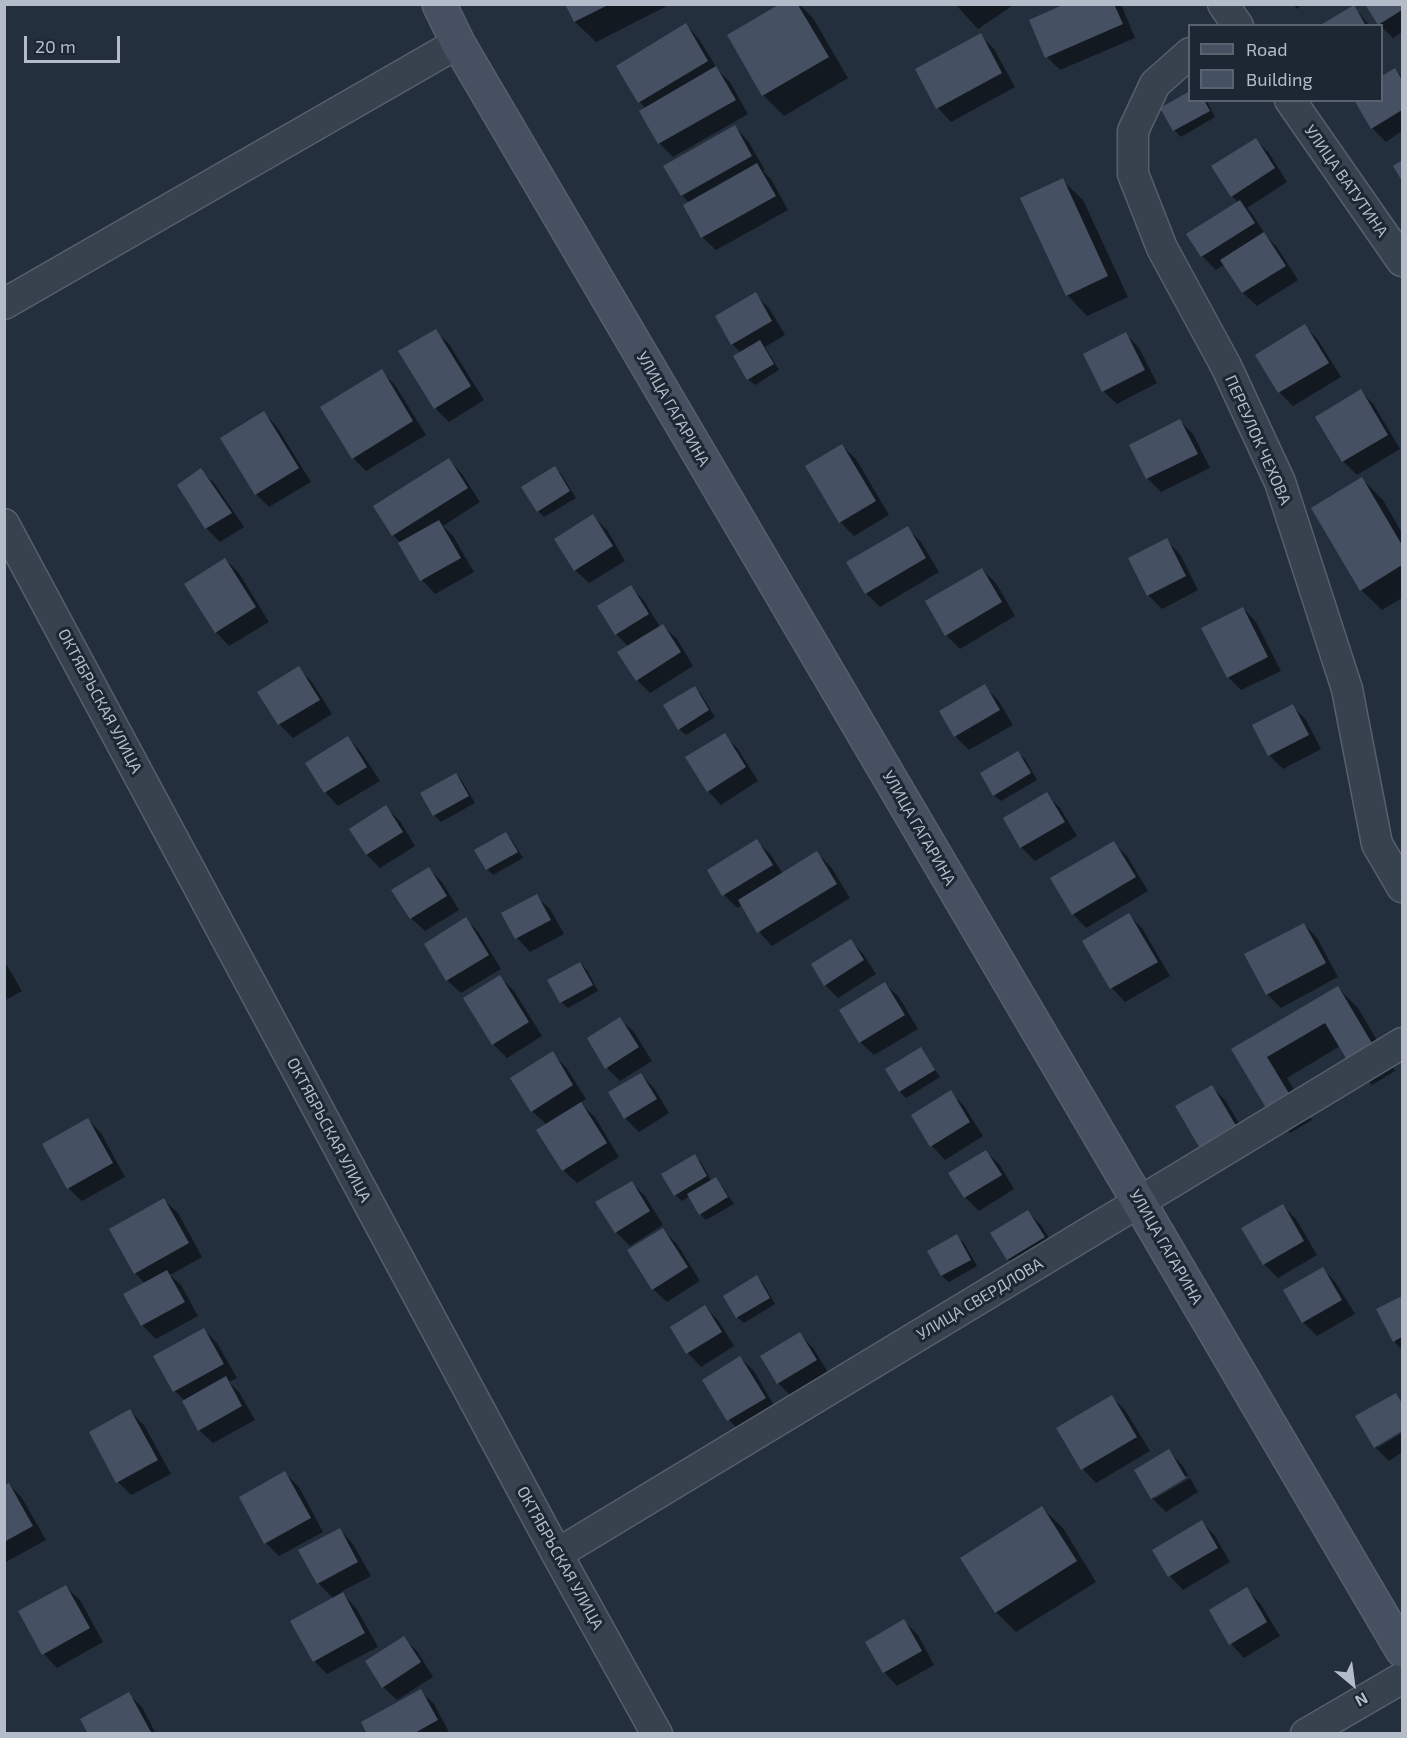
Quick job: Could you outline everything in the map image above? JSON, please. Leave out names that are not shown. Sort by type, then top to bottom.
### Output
[{"type":"main road","name":"УЛИЦА ГАГАРИНА","points":[[439,4],[458,43],[1402,1650]]},
{"type":"street","points":[[4,304],[458,43]]},
{"type":"street","name":"ПЕРЕУЛОК ЧЕХОВА","points":[[1188,55],[1155,84],[1133,131],[1133,174],[1162,248],[1226,366],[1280,482],[1347,689],[1377,843],[1402,887]]},
{"type":"street","name":"УЛИЦА ВАТУТИНА","points":[[1291,102],[1402,261]]},
{"type":"street","name":"ОКТЯБРЬСКАЯ УЛИЦА","points":[[4,524],[557,1554],[657,1734]]},
{"type":"street","name":"УЛИЦА СВЕРДЛОВА","points":[[557,1554],[1402,1043]]},
{"type":"street","points":[[1306,1734],[1402,1678]]},
{"type":"building","points":[[565,4],[610,4],[574,22]]},
{"type":"building","points":[[1065,4],[1114,4],[1123,24],[1045,58],[1029,20]]},
{"type":"building","points":[[1365,4],[1402,4],[1402,10],[1377,24]]},
{"type":"building","points":[[778,5],[798,5],[829,57],[762,96],[727,35]]},
{"type":"building","points":[[1354,5],[1365,24],[1322,24]]},
{"type":"building","points":[[686,23],[708,61],[638,103],[616,66]]},
{"type":"building","points":[[981,33],[1002,73],[936,109],[915,69]]},
{"type":"building","points":[[716,66],[736,100],[658,144],[639,111]]},
{"type":"building","points":[[1395,68],[1402,80],[1402,110],[1371,129],[1355,102],[1383,102],[1383,75]]},
{"type":"building","points":[[1188,92],[1188,102],[1205,102],[1210,111],[1173,131],[1160,108]]},
{"type":"building","points":[[735,125],[752,156],[681,196],[663,166]]},
{"type":"building","points":[[1256,138],[1275,168],[1231,197],[1211,166]]},
{"type":"building","points":[[1402,160],[1402,181],[1393,166]]},
{"type":"building","points":[[757,163],[776,196],[701,238],[683,205]]},
{"type":"building","points":[[1063,178],[1108,276],[1066,296],[1020,198]]},
{"type":"building","points":[[1240,200],[1255,223],[1201,257],[1186,234]]},
{"type":"building","points":[[1264,232],[1286,266],[1242,293],[1220,260]]},
{"type":"building","points":[[756,292],[772,321],[731,345],[715,316]]},
{"type":"building","points":[[1305,324],[1329,363],[1278,393],[1255,355]]},
{"type":"building","points":[[436,329],[471,386],[434,409],[398,351]]},
{"type":"building","points":[[1126,332],[1145,370],[1102,392],[1083,354]]},
{"type":"building","points":[[760,340],[774,364],[747,380],[733,356]]},
{"type":"building","points":[[382,369],[413,421],[352,459],[320,407]]},
{"type":"building","points":[[1361,389],[1388,435],[1342,462],[1315,417]]},
{"type":"building","points":[[264,411],[299,468],[255,495],[220,438]]},
{"type":"building","points":[[1180,419],[1198,454],[1146,479],[1129,445]]},
{"type":"building","points":[[842,444],[876,501],[839,523],[805,466]]},
{"type":"building","points":[[449,458],[468,488],[392,536],[373,506]]},
{"type":"building","points":[[555,466],[570,491],[537,512],[521,487]]},
{"type":"building","points":[[201,468],[232,513],[205,529],[177,485]]},
{"type":"building","points":[[1362,477],[1402,545],[1402,565],[1360,591],[1311,508]]},
{"type":"building","points":[[593,514],[613,546],[574,571],[554,539]]},
{"type":"building","points":[[439,520],[461,558],[420,581],[398,543]]},
{"type":"building","points":[[908,526],[926,558],[865,594],[846,562]]},
{"type":"building","points":[[1167,538],[1186,576],[1147,596],[1128,558]]},
{"type":"building","points":[[225,558],[256,607],[215,633],[184,584]]},
{"type":"building","points":[[982,568],[1002,602],[945,636],[925,601]]},
{"type":"building","points":[[631,585],[649,614],[615,635],[597,606]]},
{"type":"building","points":[[1243,607],[1268,657],[1227,678],[1201,628]]},
{"type":"building","points":[[663,624],[681,652],[636,681],[617,652]]},
{"type":"building","points":[[299,666],[320,700],[278,725],[257,692]]},
{"type":"building","points":[[985,684],[1000,710],[954,737],[939,711]]},
{"type":"building","points":[[695,686],[709,710],[678,730],[663,705]]},
{"type":"building","points":[[1293,704],[1309,735],[1268,756],[1252,725]]},
{"type":"building","points":[[725,733],[746,767],[707,792],[685,757]]},
{"type":"building","points":[[348,736],[367,767],[324,793],[305,763]]},
{"type":"building","points":[[1018,751],[1031,773],[993,796],[980,773]]},
{"type":"building","points":[[456,773],[469,796],[433,816],[420,793]]},
{"type":"building","points":[[1047,792],[1065,822],[1020,848],[1003,818]]},
{"type":"building","points":[[386,805],[403,832],[366,855],[349,829]]},
{"type":"building","points":[[506,832],[518,852],[486,870],[474,850]]},
{"type":"building","points":[[757,839],[773,865],[722,896],[707,870]]},
{"type":"building","points":[[1114,841],[1136,877],[1072,915],[1050,878]]},
{"type":"building","points":[[817,851],[837,884],[757,933],[738,900]]},
{"type":"building","points":[[429,867],[447,896],[410,919],[391,890]]},
{"type":"building","points":[[537,894],[551,920],[515,939],[501,913]]},
{"type":"building","points":[[1129,913],[1158,962],[1110,989],[1082,941]]},
{"type":"building","points":[[466,917],[489,955],[446,981],[424,944]]},
{"type":"building","points":[[1304,923],[1326,963],[1266,995],[1244,954]]},
{"type":"building","points":[[851,939],[864,960],[824,986],[811,964]]},
{"type":"building","points":[[580,962],[593,985],[560,1003],[547,980]]},
{"type":"building","points":[[500,975],[529,1022],[492,1045],[463,998]]},
{"type":"building","points":[[885,982],[905,1015],[859,1043],[839,1010]]},
{"type":"building","points":[[1338,986],[1376,1050],[1350,1065],[1325,1023],[1267,1057],[1293,1100],[1269,1113],[1231,1049]]},
{"type":"building","points":[[620,1017],[639,1047],[605,1069],[587,1038]]},
{"type":"building","points":[[921,1047],[935,1070],[899,1092],[885,1069]]},
{"type":"building","points":[[553,1051],[573,1085],[531,1112],[510,1078]]},
{"type":"building","points":[[641,1073],[657,1099],[624,1119],[608,1092]]},
{"type":"building","points":[[1212,1085],[1238,1129],[1201,1150],[1175,1106]]},
{"type":"building","points":[[951,1090],[970,1122],[930,1147],[911,1115]]},
{"type":"building","points":[[581,1102],[607,1143],[562,1171],[536,1130]]},
{"type":"building","points":[[88,1118],[113,1163],[67,1189],[42,1144]]},
{"type":"building","points":[[986,1150],[1002,1175],[964,1198],[948,1173]]},
{"type":"building","points":[[695,1154],[707,1176],[674,1196],[661,1174]]},
{"type":"building","points":[[716,1177],[728,1197],[699,1215],[687,1194]]},
{"type":"building","points":[[632,1181],[650,1211],[615,1233],[595,1202]]},
{"type":"building","points":[[164,1198],[189,1243],[134,1274],[109,1229]]},
{"type":"building","points":[[1283,1204],[1304,1241],[1263,1265],[1241,1228]]},
{"type":"building","points":[[1028,1210],[1045,1237],[1007,1260],[990,1233]]},
{"type":"building","points":[[663,1228],[688,1267],[652,1290],[627,1250]]},
{"type":"building","points":[[957,1234],[971,1260],[941,1276],[927,1251]]},
{"type":"building","points":[[1323,1267],[1342,1300],[1302,1323],[1283,1290]]},
{"type":"building","points":[[167,1270],[185,1302],[141,1326],[123,1294]]},
{"type":"building","points":[[757,1275],[770,1298],[736,1318],[723,1296]]},
{"type":"building","points":[[1402,1296],[1402,1337],[1393,1342],[1376,1309]]},
{"type":"building","points":[[705,1305],[722,1332],[686,1354],[670,1327]]},
{"type":"building","points":[[204,1328],[224,1364],[173,1392],[153,1356]]},
{"type":"building","points":[[800,1332],[817,1360],[777,1384],[760,1356]]},
{"type":"building","points":[[740,1356],[766,1398],[727,1421],[702,1380]]},
{"type":"building","points":[[226,1376],[242,1406],[198,1431],[182,1401]]},
{"type":"building","points":[[1396,1393],[1402,1403],[1402,1431],[1374,1448],[1355,1416]]},
{"type":"building","points":[[1112,1395],[1137,1437],[1081,1470],[1056,1428]]},
{"type":"building","points":[[130,1409],[158,1460],[116,1483],[89,1432]]},
{"type":"building","points":[[1169,1449],[1186,1478],[1151,1499],[1134,1470]]},
{"type":"building","points":[[285,1471],[311,1518],[264,1544],[239,1497]]},
{"type":"building","points":[[9,1483],[33,1526],[4,1542],[4,1485]]},
{"type":"building","points":[[1042,1506],[1077,1561],[995,1613],[960,1558]]},
{"type":"building","points":[[1202,1520],[1218,1548],[1168,1577],[1152,1550]]},
{"type":"building","points":[[340,1528],[358,1562],[317,1584],[298,1550]]},
{"type":"building","points":[[66,1585],[90,1628],[42,1655],[18,1611]]},
{"type":"building","points":[[1247,1587],[1267,1622],[1229,1645],[1209,1610]]},
{"type":"building","points":[[343,1592],[365,1633],[313,1662],[290,1621]]},
{"type":"building","points":[[904,1619],[922,1651],[883,1673],[865,1642]]},
{"type":"building","points":[[404,1636],[421,1662],[382,1688],[365,1661]]},
{"type":"building","points":[[421,1689],[438,1720],[413,1734],[367,1734],[361,1722]]},
{"type":"building","points":[[129,1692],[152,1734],[88,1734],[80,1719]]}]
